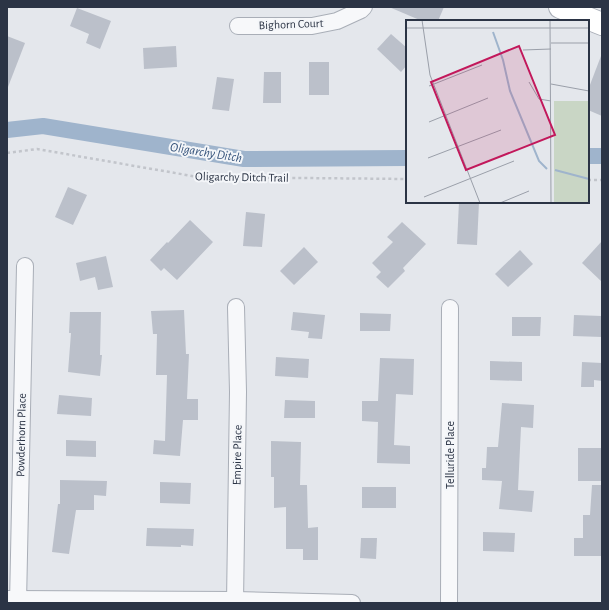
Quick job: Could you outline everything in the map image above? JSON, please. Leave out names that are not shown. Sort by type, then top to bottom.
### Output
[{"type":"street","name":"Bighorn Court","points":[[238,26],[312,26],[337,21],[361,10],[364,7]]},
{"type":"street","points":[[560,7],[602,24]]},
{"type":"street","name":"Powderhorn Place","points":[[14,600],[25,266]]},
{"type":"street","name":"Empire Place","points":[[235,602],[238,392],[236,307]]},
{"type":"street","name":"Telluride Place","points":[[449,603],[450,308]]},
{"type":"street","points":[[14,600],[352,603]]},
{"type":"path","name":"Oligarchy Ditch Trail","points":[[7,153],[37,149],[198,177],[406,179]]},
{"type":"path","points":[[589,180],[602,180]]},
{"type":"building","points":[[389,7],[444,7],[438,20],[420,20]]},
{"type":"building","points":[[77,8],[111,21],[100,49],[86,43],[89,34],[70,26]]},
{"type":"building","points":[[391,34],[406,47],[406,66],[401,72],[377,49]]},
{"type":"building","points":[[7,36],[25,43],[8,87],[7,87]]},
{"type":"building","points":[[176,46],[177,67],[144,69],[143,48]]},
{"type":"building","points":[[602,56],[602,116],[589,110],[589,87]]},
{"type":"building","points":[[309,62],[329,62],[329,95],[309,95]]},
{"type":"building","points":[[264,72],[281,72],[281,103],[263,103]]},
{"type":"building","points":[[217,77],[234,79],[229,111],[212,109]]},
{"type":"building","points":[[68,187],[87,195],[73,225],[55,217]]},
{"type":"building","points":[[459,203],[479,203],[477,245],[457,244]]},
{"type":"building","points":[[246,212],[265,214],[262,247],[243,246]]},
{"type":"building","points":[[190,220],[213,242],[177,280],[164,268],[161,271],[150,260]]},
{"type":"building","points":[[402,222],[426,244],[403,268],[405,271],[388,288],[376,277],[381,272],[372,263],[393,242],[387,237]]},
{"type":"building","points":[[602,241],[602,282],[582,263]]},
{"type":"building","points":[[304,247],[318,262],[294,285],[280,271]]},
{"type":"building","points":[[520,250],[533,264],[508,287],[495,274]]},
{"type":"building","points":[[106,256],[113,287],[98,290],[95,277],[80,281],[76,263]]},
{"type":"building","points":[[184,310],[186,354],[189,354],[187,399],[198,399],[198,420],[183,420],[180,456],[153,454],[154,440],[165,441],[167,375],[156,375],[157,334],[153,334],[151,311]]},
{"type":"building","points":[[70,312],[101,312],[100,355],[102,355],[100,376],[68,372],[71,333],[69,333]]},
{"type":"building","points":[[293,312],[325,315],[322,339],[308,338],[309,332],[291,330]]},
{"type":"building","points":[[360,313],[391,314],[390,331],[360,331]]},
{"type":"building","points":[[574,315],[602,316],[602,337],[573,336]]},
{"type":"building","points":[[512,317],[541,317],[540,336],[512,336]]},
{"type":"building","points":[[276,357],[309,359],[308,378],[275,376]]},
{"type":"building","points":[[380,358],[414,359],[413,395],[396,394],[394,445],[410,446],[410,464],[377,463],[378,422],[362,421],[362,401],[378,401]]},
{"type":"building","points":[[490,361],[522,362],[522,381],[490,380]]},
{"type":"building","points":[[582,362],[602,363],[602,381],[594,380],[594,387],[581,387]]},
{"type":"building","points":[[59,395],[92,398],[91,416],[57,414]]},
{"type":"building","points":[[285,400],[315,401],[315,418],[284,418]]},
{"type":"building","points":[[502,403],[534,405],[533,428],[521,427],[518,490],[534,491],[532,512],[499,509],[502,481],[482,480],[482,468],[486,468],[487,447],[498,447]]},
{"type":"building","points":[[66,440],[96,441],[96,457],[66,456]]},
{"type":"building","points":[[271,441],[301,442],[300,485],[307,485],[308,528],[318,527],[318,560],[303,560],[303,549],[286,549],[286,507],[274,508],[274,477],[271,477]]},
{"type":"building","points":[[578,448],[602,448],[602,481],[578,481]]},
{"type":"building","points":[[60,480],[107,481],[106,496],[94,495],[94,510],[76,510],[69,554],[52,552],[58,504],[60,504]]},
{"type":"building","points":[[160,482],[191,483],[190,504],[160,503]]},
{"type":"building","points":[[592,485],[602,485],[602,556],[574,556],[574,538],[583,538],[583,515],[590,515]]},
{"type":"building","points":[[362,487],[396,487],[396,508],[362,508]]},
{"type":"building","points":[[147,528],[194,529],[193,546],[146,546]]},
{"type":"building","points":[[483,532],[515,533],[514,552],[483,551]]},
{"type":"building","points":[[361,538],[377,538],[376,559],[360,558]]},
{"type":"waterway","name":"Oligarchy Ditch","points":[[7,130],[43,126],[244,159],[406,158]]},
{"type":"waterway","name":"Oligarchy Ditch","points":[[589,156],[602,156]]}]
